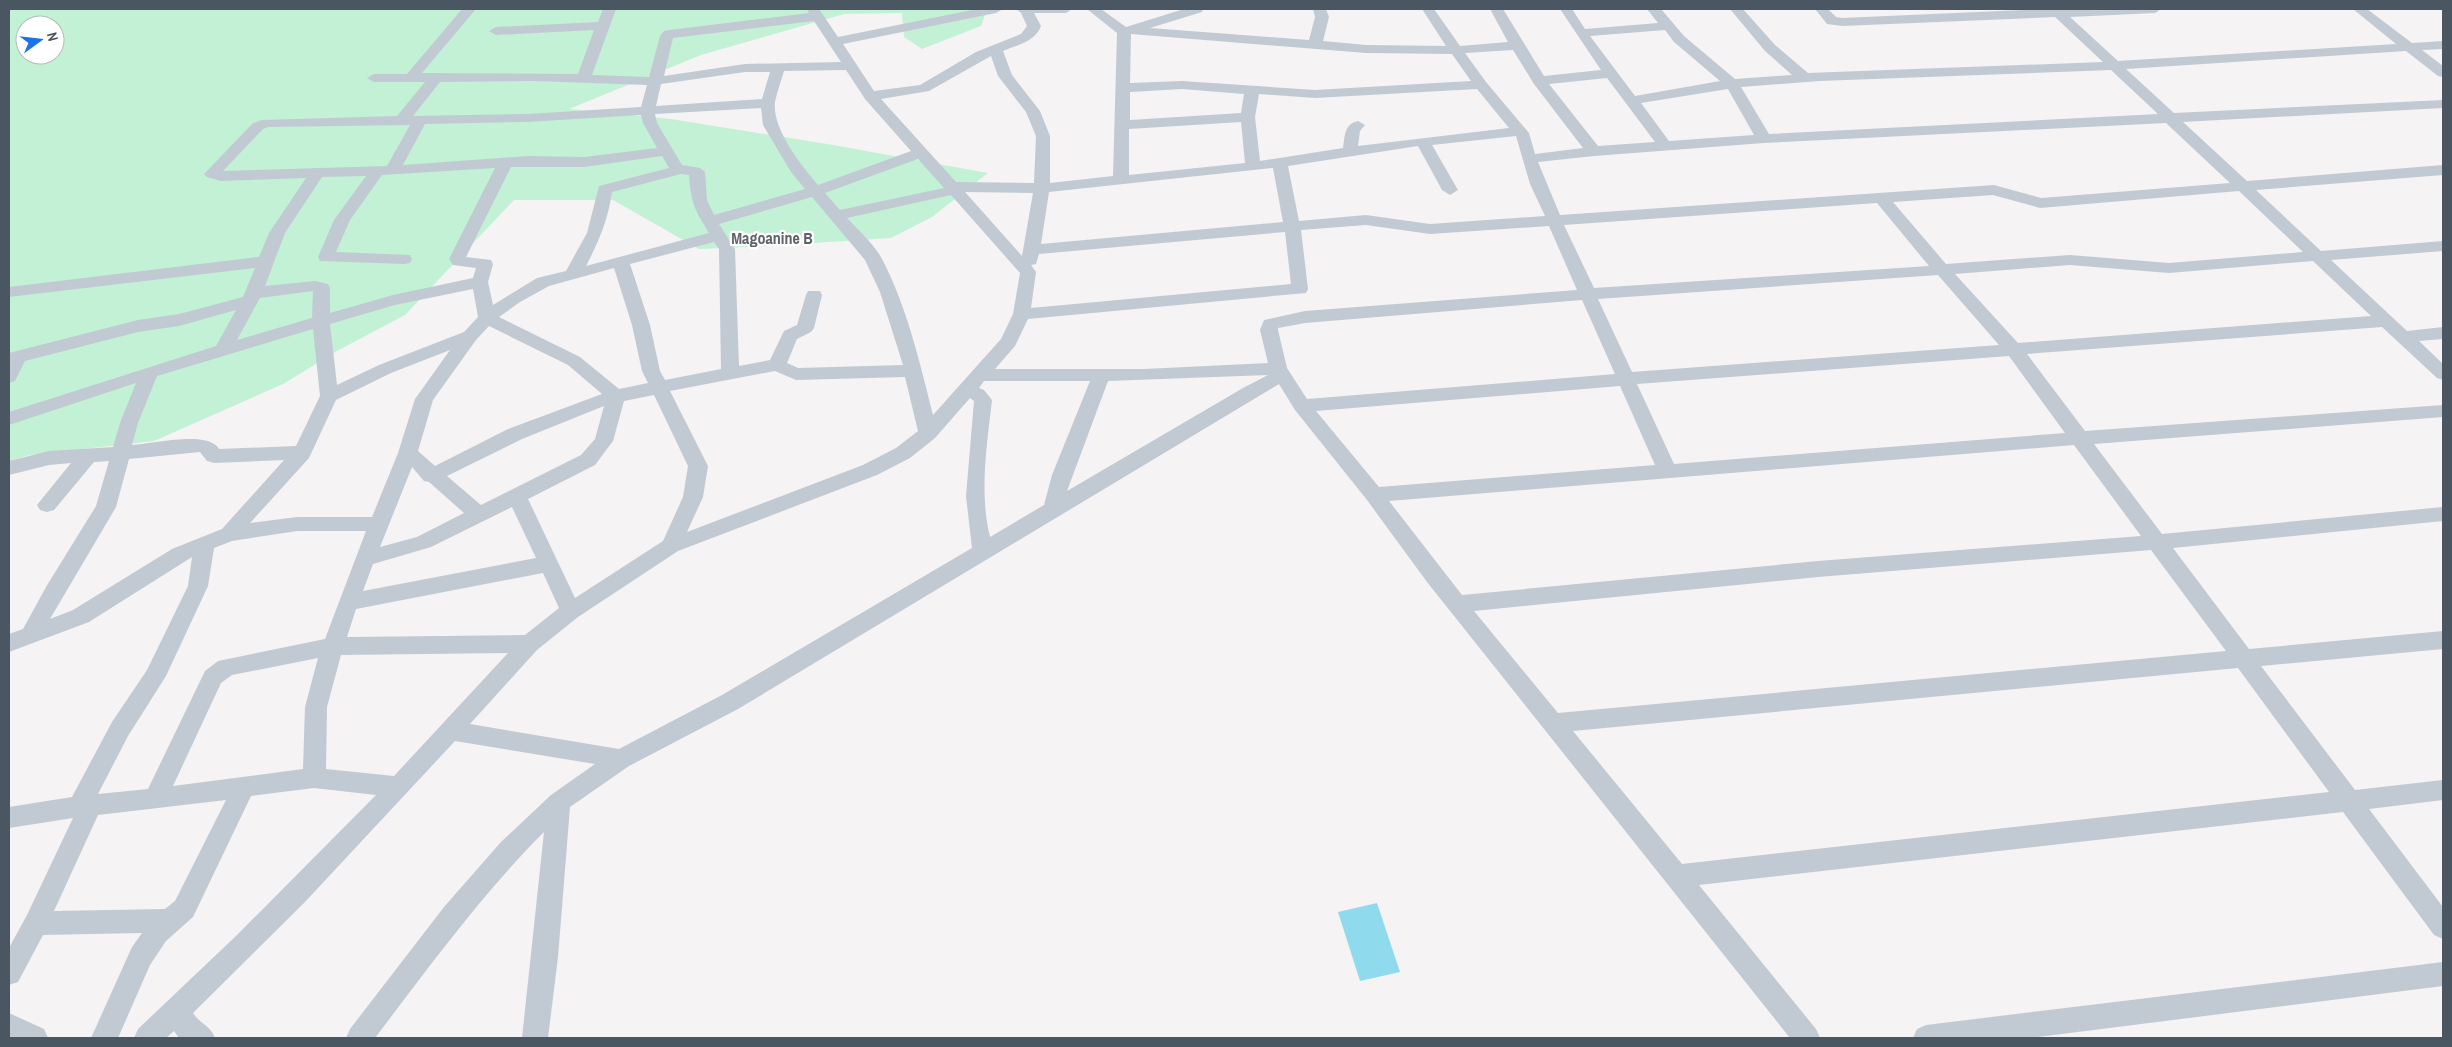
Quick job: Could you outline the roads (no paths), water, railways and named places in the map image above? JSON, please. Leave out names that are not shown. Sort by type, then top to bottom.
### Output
[{"type":"street","points":[[412,77],[469,9]]},
{"type":"street","points":[[584,78],[609,9]]},
{"type":"street","points":[[836,41],[996,9]]},
{"type":"street","points":[[1024,9],[1066,9]]},
{"type":"street","points":[[870,96],[895,94],[924,88],[995,49],[1018,40],[1032,32],[1034,26],[1024,9]]},
{"type":"street","points":[[1093,9],[1128,31],[1387,50],[1456,50],[1516,46]]},
{"type":"street","points":[[1128,31],[1197,9]]},
{"type":"street","points":[[1315,45],[1322,18],[1320,9]]},
{"type":"street","points":[[1428,9],[1481,85],[1520,130],[1526,143],[1528,159],[1668,472]]},
{"type":"street","points":[[1497,9],[1516,46],[1539,81],[1594,151]]},
{"type":"street","points":[[1566,9],[1581,33],[1665,146]]},
{"type":"street","points":[[1654,9],[1666,26],[1732,84],[1764,139]]},
{"type":"street","points":[[1736,9],[1770,48],[1806,79]]},
{"type":"street","points":[[1822,9],[1832,21],[1842,22],[2057,11],[2155,9]]},
{"type":"street","points":[[2359,9],[2443,73]]},
{"type":"street","points":[[2057,11],[2384,321],[2443,374]]},
{"type":"street","points":[[680,170],[676,168],[668,151],[650,123],[647,111],[667,36],[669,34],[815,13],[836,41],[870,96],[1028,272]]},
{"type":"street","points":[[496,31],[603,26]]},
{"type":"street","points":[[1581,33],[1666,26]]},
{"type":"street","points":[[1121,180],[1122,125],[1128,31]]},
{"type":"street","points":[[1631,101],[1682,89],[1732,84],[1806,79],[2114,66],[2443,45]]},
{"type":"street","points":[[147,1038],[279,914],[452,731],[529,644],[571,611],[671,546],[870,470],[903,453],[928,433],[980,376],[1009,342],[1022,314],[1042,188],[1044,151],[1039,123],[1033,111],[1005,76],[995,49]]},
{"type":"street","points":[[374,78],[584,78],[656,81],[730,70],[850,66]]},
{"type":"street","points":[[778,68],[768,103],[770,125],[800,172],[873,258],[888,292],[913,371],[928,433]]},
{"type":"street","points":[[1539,81],[1610,73]]},
{"type":"street","points":[[402,120],[436,78]]},
{"type":"street","points":[[1124,88],[1164,85],[1252,91],[1353,93],[1481,85]]},
{"type":"street","points":[[1252,91],[1248,117],[1253,167]]},
{"type":"street","points":[[668,151],[584,162],[505,162],[317,173],[216,176],[212,174],[258,126],[264,124],[527,118],[768,103]]},
{"type":"street","points":[[1528,159],[1594,151],[1764,139],[2172,120],[2443,104]]},
{"type":"street","points":[[1122,125],[1188,118],[1248,117]]},
{"type":"street","points":[[404,259],[326,257],[342,220],[385,170],[420,120]]},
{"type":"street","points":[[1350,151],[1353,130],[1358,125]]},
{"type":"street","points":[[837,215],[953,189],[1042,188],[1253,167],[1422,141],[1520,130]]},
{"type":"street","points":[[1422,141],[1450,190]]},
{"type":"street","points":[[314,778],[316,707],[326,668],[335,646],[348,602],[408,453],[424,399],[470,336],[488,318],[529,288],[573,274],[621,262],[920,153]]},
{"type":"street","points":[[488,318],[480,282],[485,264],[459,261],[458,259],[505,162]]},
{"type":"street","points":[[1280,163],[1292,226],[1305,317]]},
{"type":"street","points":[[573,274],[595,233],[601,216],[605,189],[680,170],[692,169],[697,172],[699,200],[727,249],[730,372]]},
{"type":"street","points":[[1032,250],[1368,220],[1430,229],[1994,190],[2040,203],[2245,188],[2443,170]]},
{"type":"street","points":[[222,351],[252,297],[264,262],[277,233],[317,173]]},
{"type":"street","points":[[1881,198],[1942,270],[2014,350],[2443,927]]},
{"type":"street","points":[[1807,1038],[1458,604],[1302,406],[1280,371],[1269,330],[1270,324],[1305,317],[1588,294],[2070,260],[2169,268],[2443,246]]},
{"type":"street","points":[[9,292],[232,264],[264,262]]},
{"type":"street","points":[[621,262],[641,324],[651,372],[657,388],[698,466],[699,478],[696,489],[671,546]]},
{"type":"street","points":[[9,419],[149,373],[393,300],[480,282]]},
{"type":"street","points":[[9,376],[13,358],[138,326],[179,320],[252,297],[322,288],[321,323],[329,396],[302,453],[229,534]]},
{"type":"street","points":[[1022,314],[1300,289]]},
{"type":"street","points":[[778,365],[790,335],[805,328],[814,295]]},
{"type":"street","points":[[488,318],[574,361],[616,396]]},
{"type":"street","points":[[1302,406],[1626,379],[2384,321]]},
{"type":"street","points":[[2402,337],[2443,333]]},
{"type":"street","points":[[329,396],[385,369],[470,336]]},
{"type":"street","points":[[431,476],[549,419],[616,396],[730,372],[778,365],[796,374],[913,371]]},
{"type":"street","points":[[980,376],[1280,371]]},
{"type":"street","points":[[359,1038],[453,914],[510,850],[559,802],[621,759],[730,702],[1249,392],[1280,371]]},
{"type":"street","points":[[30,636],[52,593],[106,507],[129,423],[149,373]]},
{"type":"street","points":[[1053,508],[1062,475],[1101,375]]},
{"type":"street","points":[[966,390],[978,394],[983,400],[976,494],[977,529],[983,551]]},
{"type":"street","points":[[367,558],[424,542],[588,460],[604,441],[616,396]]},
{"type":"street","points":[[1374,495],[2443,411]]},
{"type":"street","points":[[9,468],[49,458],[202,445],[209,448],[214,456],[302,453]]},
{"type":"street","points":[[408,453],[431,476],[479,515]]},
{"type":"street","points":[[47,505],[89,455]]},
{"type":"street","points":[[517,496],[571,611]]},
{"type":"street","points":[[1458,604],[1828,568],[2155,542],[2443,514]]},
{"type":"street","points":[[9,643],[81,616],[179,554],[229,534],[296,524],[379,524]]},
{"type":"street","points":[[9,973],[36,923],[84,806],[120,729],[155,676],[198,586],[205,542]]},
{"type":"street","points":[[348,602],[548,564]]},
{"type":"street","points":[[1554,723],[2243,657],[2443,640]]},
{"type":"street","points":[[155,799],[213,678],[226,667],[335,646],[529,644]]},
{"type":"street","points":[[452,731],[621,759]]},
{"type":"street","points":[[9,817],[44,810],[155,799],[314,778],[398,788]]},
{"type":"street","points":[[104,1038],[141,956],[157,933],[184,909],[244,788]]},
{"type":"street","points":[[1676,876],[2443,790]]},
{"type":"street","points":[[535,1038],[545,956],[559,802]]},
{"type":"street","points":[[36,923],[170,921]]},
{"type":"street","points":[[1926,1038],[2443,974]]},
{"type":"street","points":[[178,1009],[184,1025],[193,1035],[202,1038]]},
{"type":"street","points":[[9,1026],[36,1038]]},
{"type":"water","points":[[1377,903],[1400,972],[1360,981],[1338,912]]},
{"type":"district","name":"Magoanine B","points":[[772,238]]}]
